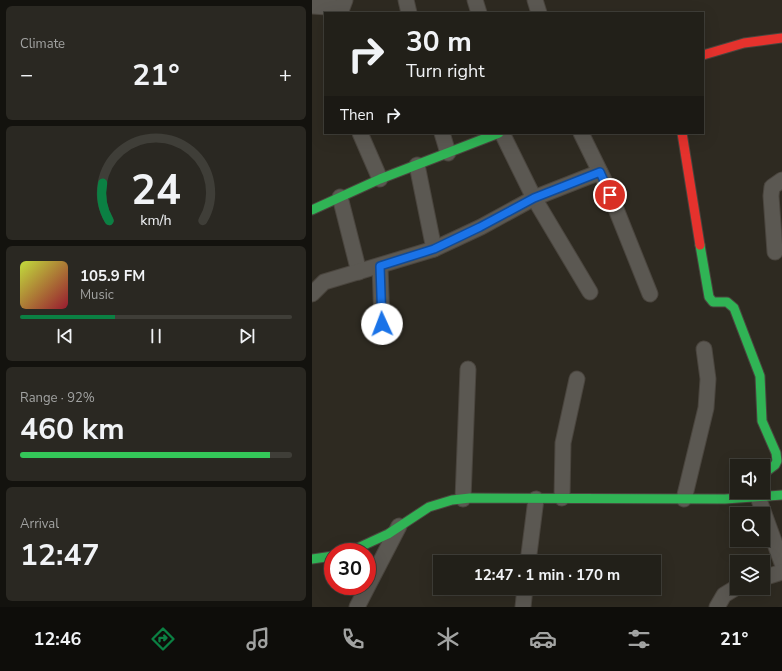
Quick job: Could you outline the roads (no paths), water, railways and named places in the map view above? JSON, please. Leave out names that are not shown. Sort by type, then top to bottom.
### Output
[{"type":"street","points":[[312,6],[342,8],[345,0]]},
{"type":"street","points":[[406,0],[409,12]]},
{"type":"street","points":[[475,0],[479,12]]},
{"type":"street","points":[[535,0],[539,12]]},
{"type":"street","points":[[704,55],[744,44],[782,38]]},
{"type":"street","points":[[360,134],[380,179]]},
{"type":"street","points":[[442,134],[448,153]]},
{"type":"street","points":[[312,210],[380,179],[496,134]]},
{"type":"street","points":[[502,134],[534,198],[590,292]]},
{"type":"street","points":[[581,134],[600,172],[650,294]]},
{"type":"street","points":[[682,134],[709,297],[713,302],[727,302],[734,308],[760,376],[762,421],[777,457],[776,465],[770,469]]},
{"type":"street","points":[[418,165],[434,249]]},
{"type":"street","points":[[312,294],[324,282],[434,249],[480,227],[534,198],[600,172]]},
{"type":"street","points":[[775,252],[771,196],[772,187],[782,180]]},
{"type":"street","points":[[340,197],[359,272]]},
{"type":"street","points":[[380,266],[382,324]]},
{"type":"street","points":[[684,499],[706,408],[708,379],[704,349]]},
{"type":"street","points":[[463,499],[468,369]]},
{"type":"street","points":[[562,498],[563,443],[576,379]]},
{"type":"street","points":[[371,543],[429,507],[452,500],[562,498],[684,499],[730,495]]},
{"type":"street","points":[[770,496],[782,495]]},
{"type":"street","points":[[529,555],[536,499]]},
{"type":"street","points":[[759,499],[782,563]]},
{"type":"street","points":[[357,607],[399,526]]},
{"type":"street","points":[[312,559],[324,557]]},
{"type":"street","points":[[770,576],[782,572]]},
{"type":"street","points":[[717,607],[724,596],[730,592]]},
{"type":"street","points":[[523,607],[524,595]]}]
